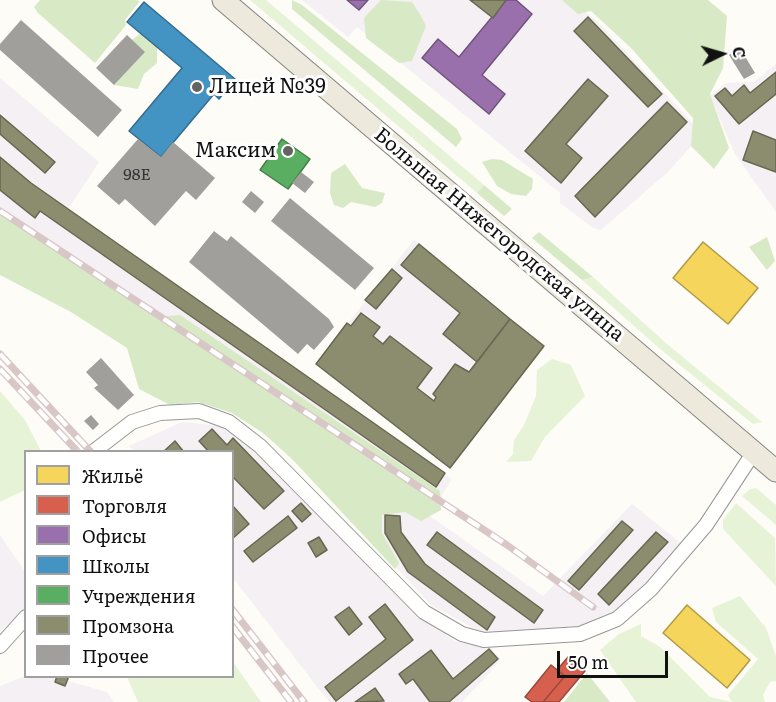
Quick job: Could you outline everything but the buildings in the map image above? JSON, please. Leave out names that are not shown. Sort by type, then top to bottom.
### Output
[{"type":"main road","name":"Большая Нижегородская улица","points":[[223,0],[776,471]]},
{"type":"street","points":[[96,450],[132,422],[160,412],[199,411],[229,423],[260,446],[424,612],[462,634],[484,640],[580,634],[617,620],[651,589],[706,525],[754,452]]},
{"type":"street","points":[[0,646],[24,619]]},
{"type":"shaded area","points":[[302,0],[578,0],[575,4],[597,21],[689,119],[700,136],[668,172],[601,230],[593,228],[560,203],[560,193],[357,27],[348,37]]},
{"type":"shaded area","points":[[776,64],[776,212],[735,154],[710,96],[726,83],[754,82]]},
{"type":"shaded area","points":[[0,78],[99,162],[68,209],[452,479],[437,503],[0,214]]},
{"type":"shaded area","points":[[414,240],[510,319],[450,468],[316,364]]},
{"type":"shaded area","points":[[182,422],[223,426],[243,439],[403,602],[456,642],[490,647],[500,659],[462,702],[329,702],[234,579],[234,450],[133,450],[129,446]]},
{"type":"shaded area","points":[[396,492],[543,596],[632,504],[681,543],[623,608],[583,628],[485,634],[432,606],[364,532]]},
{"type":"shaded area","points":[[0,535],[24,570],[24,611],[0,631]]},
{"type":"shaded area","points":[[24,676],[69,678],[68,681],[107,692],[114,702],[0,702],[0,686]]},
{"type":"green space","points":[[40,0],[140,1],[125,20],[126,25],[95,63],[38,13],[34,7]]},
{"type":"green space","points":[[250,0],[266,0],[484,185],[477,193]]},
{"type":"green space","points":[[292,0],[302,5],[457,129],[462,139],[456,147],[292,9]]},
{"type":"green space","points":[[381,0],[412,2],[421,16],[426,26],[412,61],[399,63],[366,38],[364,18]]},
{"type":"green space","points":[[562,0],[708,0],[727,16],[723,68],[710,94],[729,148],[714,169],[691,146],[693,118],[631,48],[591,11],[578,14]]},
{"type":"green space","points":[[141,33],[157,47],[157,63],[144,74],[138,89],[114,85],[144,52],[132,40]]},
{"type":"green space","points":[[492,159],[502,160],[533,179],[532,189],[526,196],[511,194],[497,186],[482,162]]},
{"type":"green space","points":[[345,164],[362,188],[385,193],[382,203],[375,207],[351,202],[343,208],[334,205],[330,193],[331,173]]},
{"type":"green space","points":[[484,185],[512,209],[504,216],[477,193]]},
{"type":"green space","points":[[0,214],[156,317],[180,315],[440,491],[441,510],[421,521],[405,512],[382,515],[382,533],[399,563],[395,569],[292,459],[263,433],[232,413],[198,402],[170,405],[139,389],[127,348],[71,312],[0,275]]},
{"type":"green space","points":[[539,232],[593,277],[582,280],[532,238]]},
{"type":"green space","points":[[767,237],[775,261],[767,270],[749,247]]},
{"type":"green space","points":[[593,277],[667,344],[762,422],[753,424],[660,349],[582,280]]},
{"type":"green space","points":[[552,359],[571,365],[585,396],[545,437],[531,461],[506,462],[513,454],[514,440],[524,425],[536,396],[537,370]]},
{"type":"green space","points":[[0,391],[25,420],[40,450],[24,450],[24,490],[0,502]]},
{"type":"green space","points":[[756,488],[776,505],[776,525],[742,496],[750,489]]},
{"type":"green space","points":[[736,503],[775,538],[776,586],[723,529],[723,520]]},
{"type":"green space","points":[[740,596],[766,628],[776,656],[776,681],[770,682],[763,695],[765,702],[732,702],[728,695],[758,659],[716,622],[712,608]]},
{"type":"green space","points":[[641,624],[641,636],[660,647],[710,697],[732,702],[636,702],[600,650],[619,634]]},
{"type":"green space","points":[[234,663],[261,702],[138,702],[127,678],[234,678]]},
{"type":"green space","points":[[587,673],[610,702],[564,702]]},
{"type":"railway","points":[[0,211],[507,545],[593,607]]},
{"type":"railway","points":[[0,354],[89,450]]},
{"type":"railway","points":[[0,369],[76,450]]},
{"type":"railway","points":[[234,612],[304,702]]},
{"type":"railway","points":[[234,629],[291,702]]},
{"type":"place","name":"Лицей №39","points":[[197,87]]},
{"type":"place","name":"Максим","points":[[288,151]]}]
